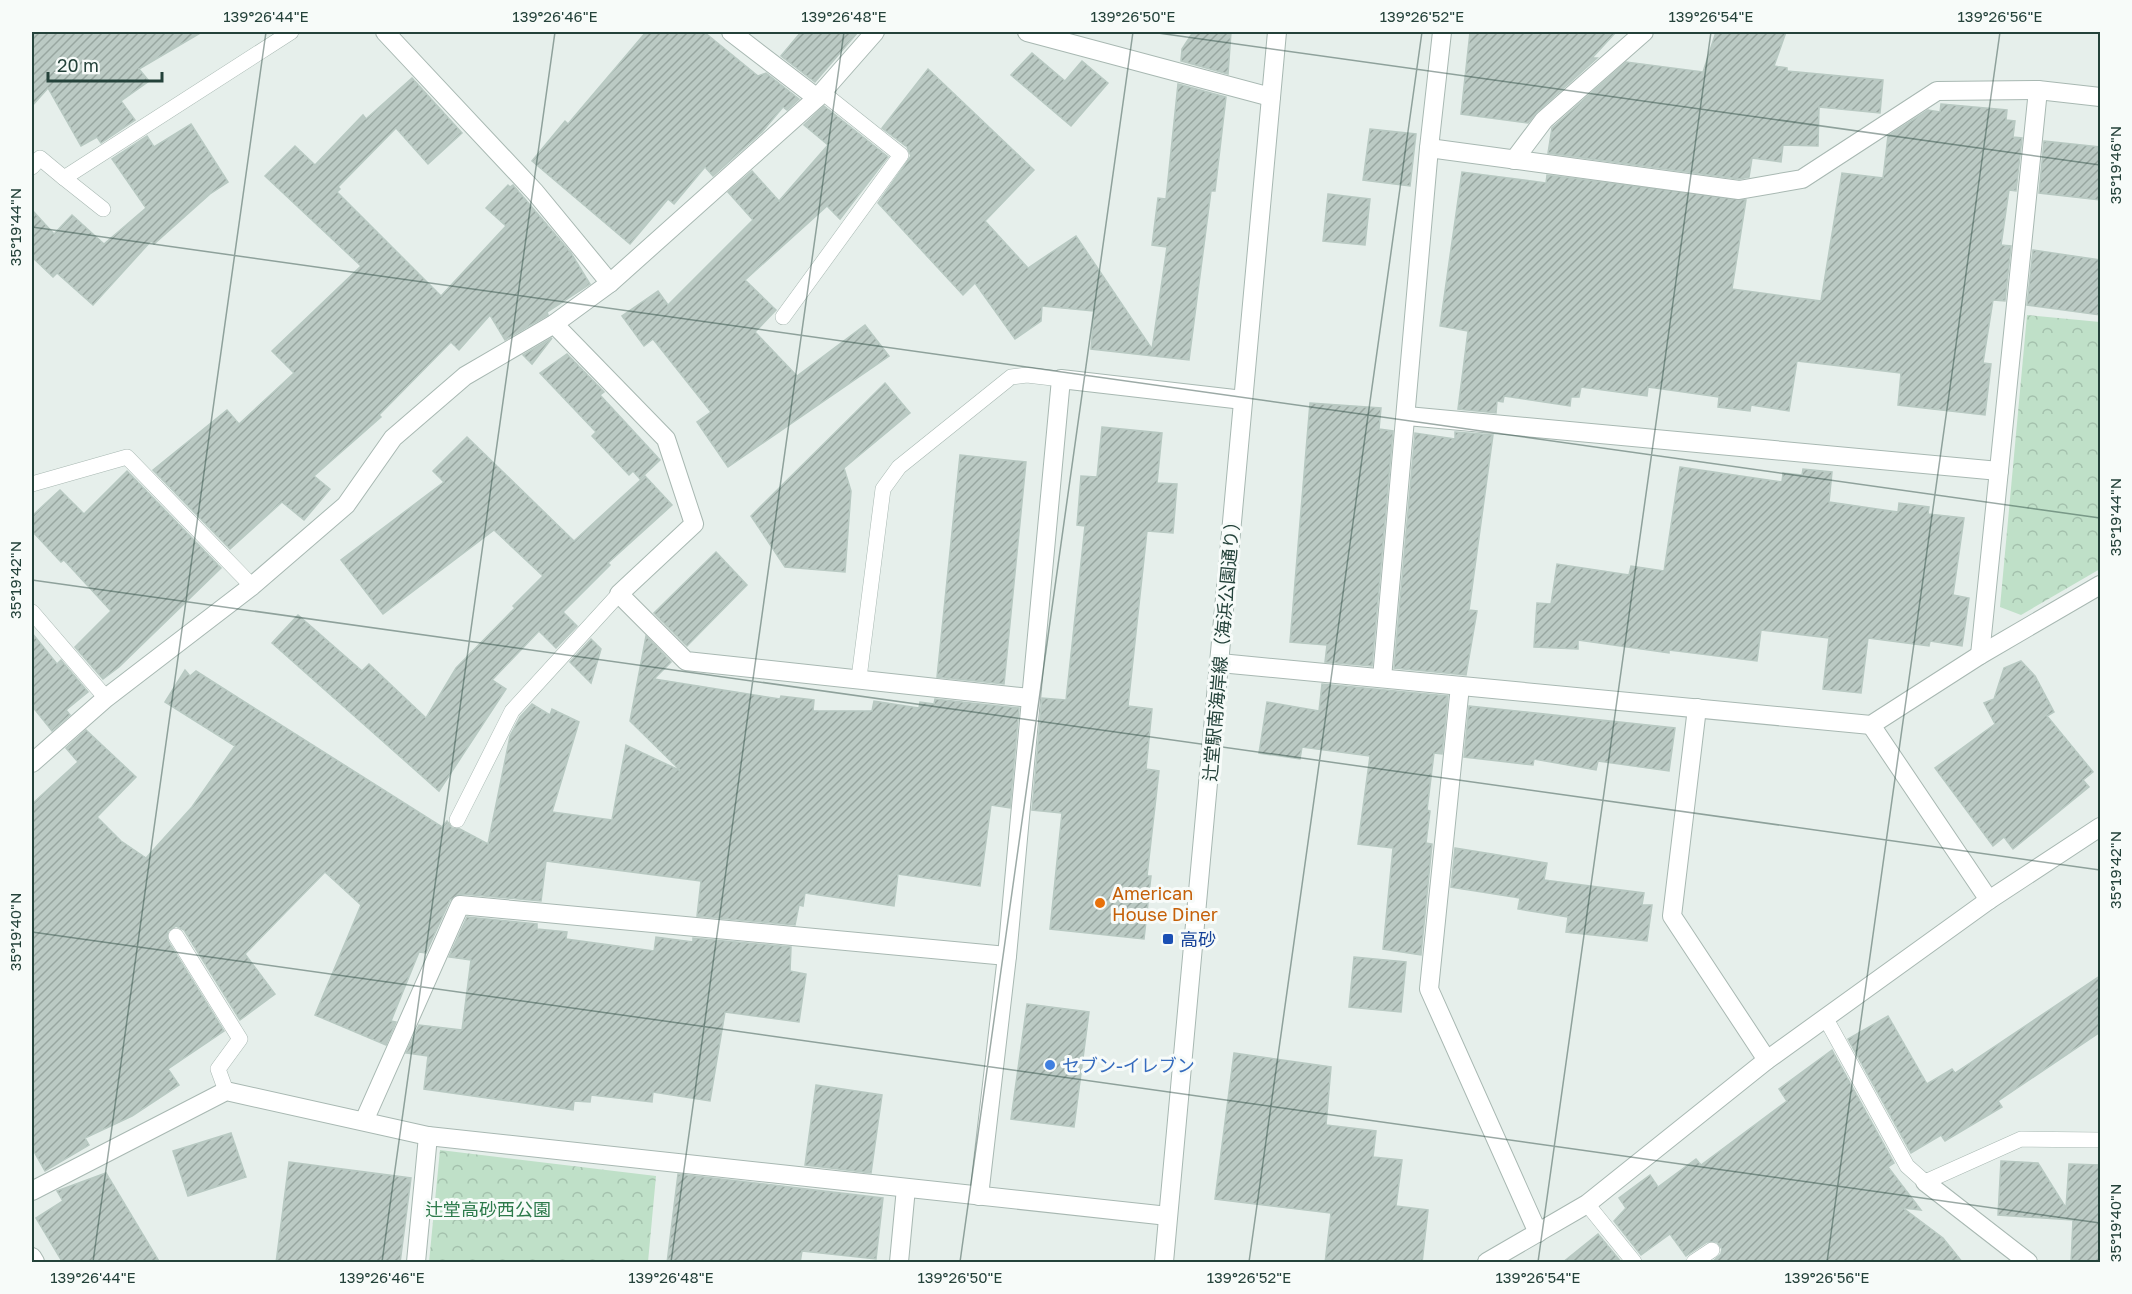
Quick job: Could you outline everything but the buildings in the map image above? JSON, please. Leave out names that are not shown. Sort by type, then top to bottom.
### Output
[{"type":"street","points":[[385,32],[535,192],[610,283]]},
{"type":"street","points":[[731,32],[820,95]]},
{"type":"street","points":[[32,763],[106,698],[252,586],[346,505],[393,438],[465,376],[554,324],[610,283],[820,95],[875,32]]},
{"type":"street","points":[[1027,32],[1270,97]]},
{"type":"street","name":"辻堂駅南海岸線（海浜公園通り）","points":[[1164,1263],[1277,32]]},
{"type":"street","points":[[1382,678],[1429,148],[1442,32]]},
{"type":"street","points":[[1514,160],[1544,120],[1644,32]]},
{"type":"street","points":[[1429,148],[1739,190],[1802,179],[1937,91],[2038,90],[2100,97]]},
{"type":"street","points":[[1980,656],[2038,90]]},
{"type":"street","points":[[554,324],[666,439],[694,524],[619,594],[686,661],[1029,698]]},
{"type":"street","points":[[979,1196],[1007,956],[1029,698],[1061,379],[1243,400]]},
{"type":"street","points":[[1407,416],[1999,471]]},
{"type":"street","points":[[1220,663],[1871,725],[1980,656],[2100,585]]},
{"type":"street","points":[[1460,686],[1429,989],[1538,1233]]},
{"type":"street","points":[[1697,708],[1672,916],[1767,1060]]},
{"type":"street","points":[[1871,725],[1989,900]]},
{"type":"street","points":[[1487,1263],[1587,1204],[1767,1060],[1989,900],[2100,827]]},
{"type":"street","points":[[364,1121],[460,905],[1007,956]]},
{"type":"street","points":[[32,1191],[226,1091],[428,1136],[1168,1216]]},
{"type":"street","points":[[416,1263],[428,1136]]},
{"type":"street","points":[[1925,1182],[2028,1263]]},
{"type":"street","points":[[898,1263],[906,1188]]},
{"type":"street","points":[[32,1257],[35,1263]]},
{"type":"lane","points":[[64,178],[291,32]]},
{"type":"lane","points":[[783,316],[901,155],[820,95]]},
{"type":"lane","points":[[32,166],[40,158],[103,209]]},
{"type":"lane","points":[[859,678],[884,489],[894,474],[899,467],[1011,377],[1027,375],[1061,379]]},
{"type":"lane","points":[[32,484],[127,457],[252,586]]},
{"type":"lane","points":[[457,820],[512,711],[619,594]]},
{"type":"lane","points":[[32,612],[106,698]]},
{"type":"lane","points":[[176,936],[240,1039],[218,1069],[226,1091]]},
{"type":"lane","points":[[1826,1018],[1907,1166],[1925,1182],[2021,1139],[2100,1140]]},
{"type":"lane","points":[[1587,1204],[1634,1263]]},
{"type":"lane","points":[[1694,1263],[1712,1250]]},
{"type":"green space","points":[[2027,315],[2100,322],[2100,569],[2021,615],[2000,607]]},
{"type":"green space","name":"辻堂高砂西公園","points":[[440,1150],[656,1176],[648,1262],[429,1262]]},
{"type":"place","name":"American House Diner","points":[[1100,903]]},
{"type":"place","name":"高砂","points":[[1168,939]]},
{"type":"place","name":"セブン-イレブン","points":[[1050,1065]]}]
